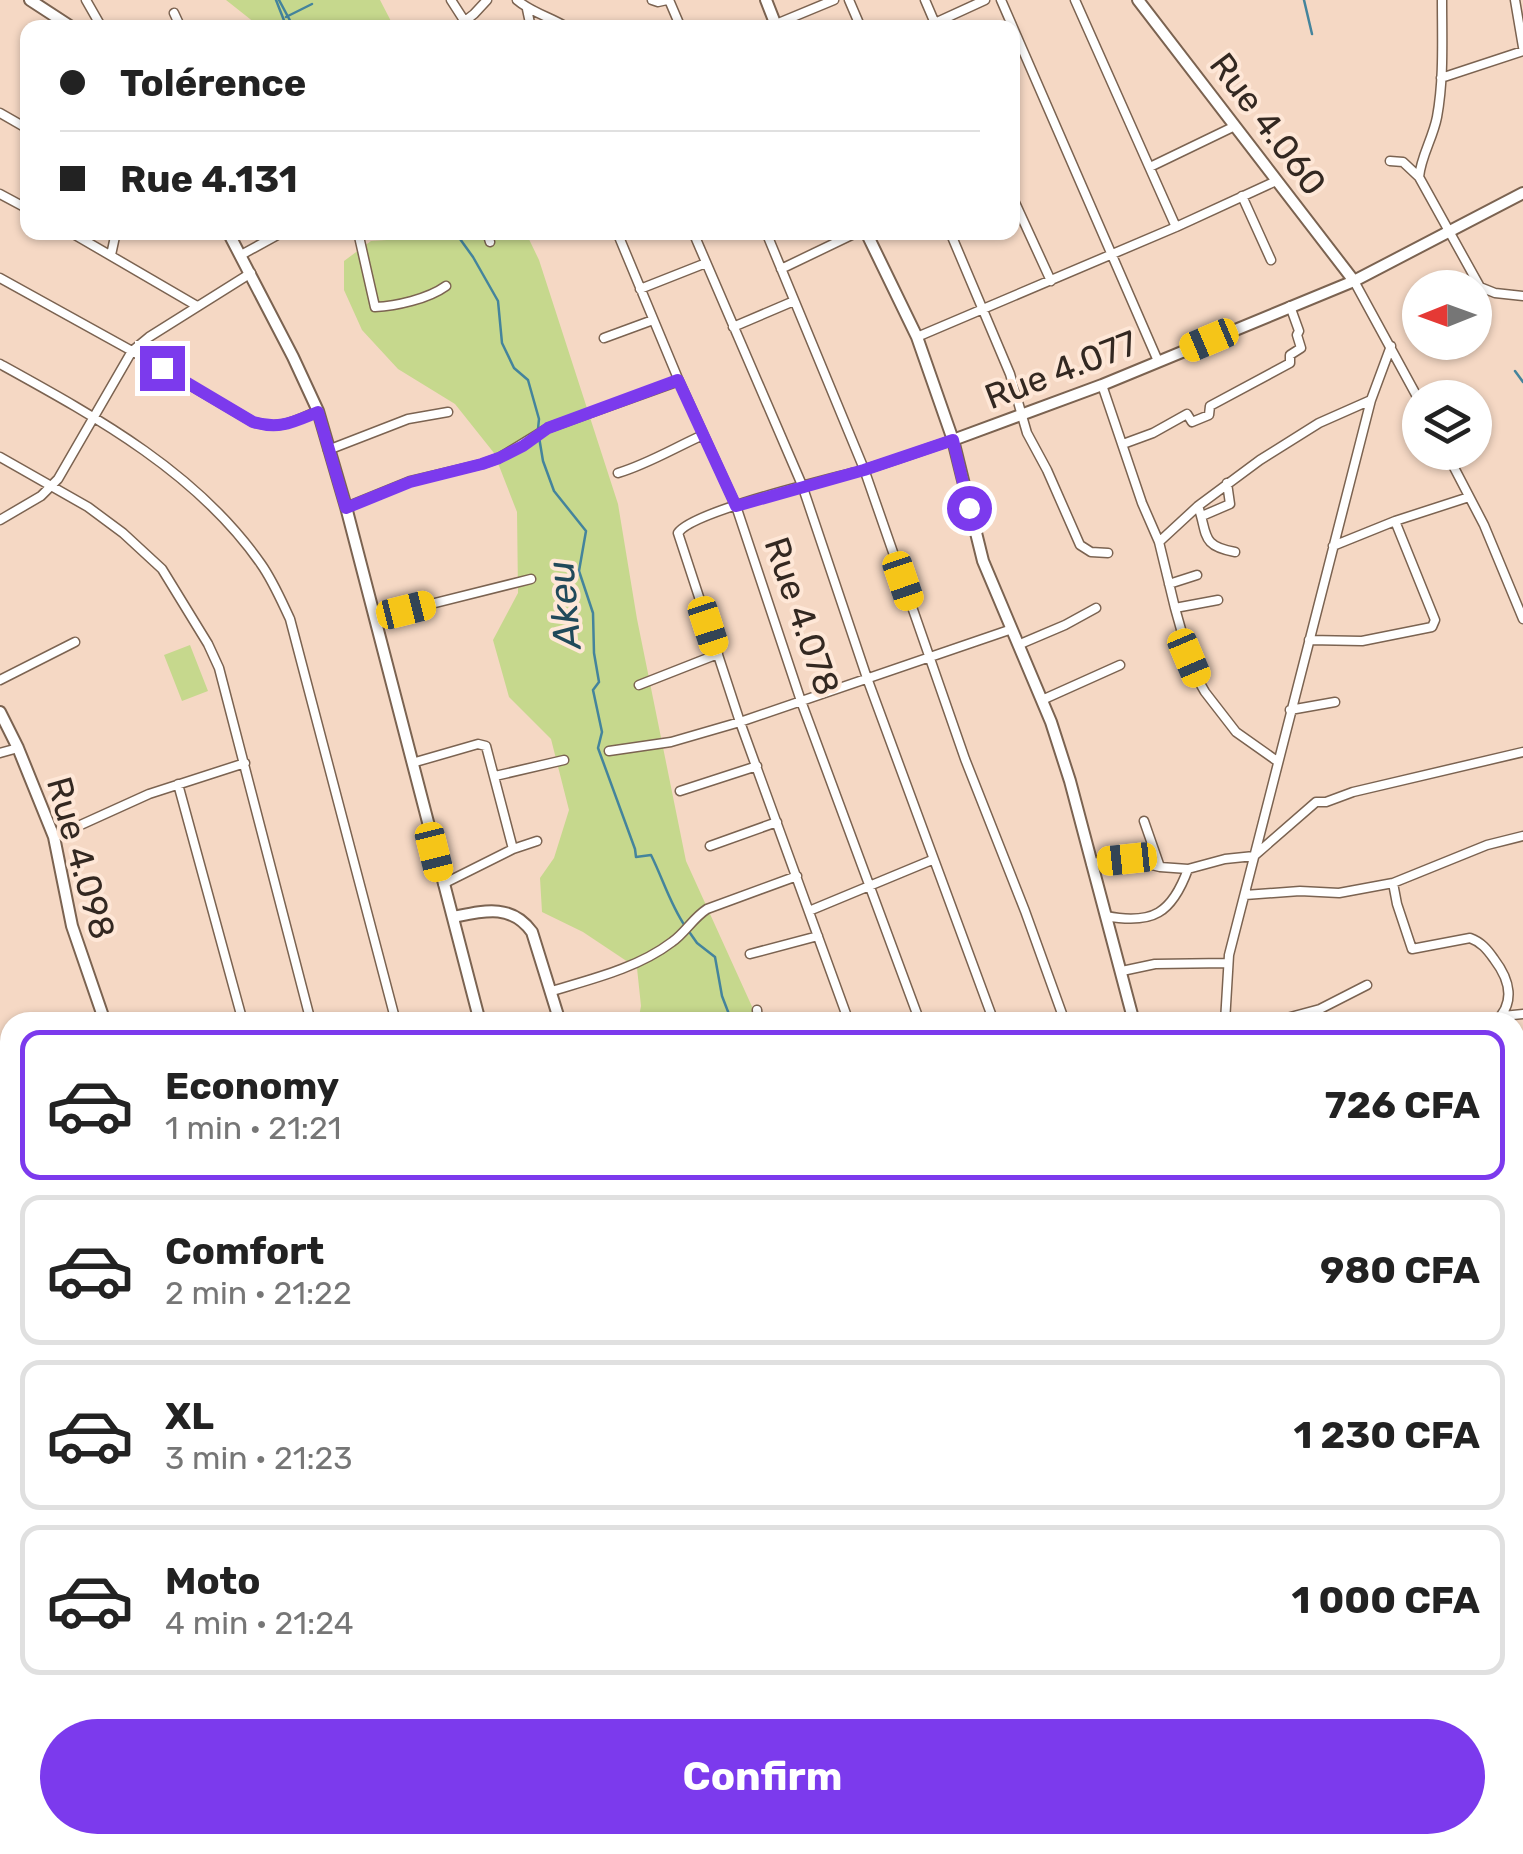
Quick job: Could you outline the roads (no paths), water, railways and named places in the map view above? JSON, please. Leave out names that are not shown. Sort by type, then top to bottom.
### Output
[{"type":"main road","points":[[30,0],[61,20]]},
{"type":"main road","name":"Rue 4.060","points":[[1138,0],[1354,281]]},
{"type":"main road","name":"Rue 4.077","points":[[953,440],[1102,385],[1354,281],[1523,193]]},
{"type":"main road","points":[[233,240],[318,412],[477,1012]]},
{"type":"main road","points":[[870,240],[917,337],[953,440],[982,561],[1042,700],[1070,782],[1132,1012]]},
{"type":"main road","name":"Rue 4.098","points":[[0,712],[54,838],[72,926],[102,1012]]},
{"type":"main road","points":[[453,917],[500,910],[522,920],[532,932],[557,1012]]},
{"type":"street","points":[[470,20],[487,0]]},
{"type":"street","points":[[517,0],[527,9],[556,20]]},
{"type":"street","points":[[652,0],[668,0]]},
{"type":"street","points":[[790,20],[834,0]]},
{"type":"street","points":[[946,20],[986,0]]},
{"type":"street","points":[[1075,0],[1176,227]]},
{"type":"street","points":[[1419,177],[1437,117],[1442,0]]},
{"type":"street","points":[[1441,78],[1523,49],[1515,0]]},
{"type":"street","points":[[527,9],[529,20]]},
{"type":"street","points":[[174,13],[177,20]]},
{"type":"street","points":[[1020,43],[1158,362]]},
{"type":"street","points":[[1150,167],[1234,126]]},
{"type":"street","points":[[1390,161],[1403,162],[1419,177],[1480,287],[1523,296]]},
{"type":"street","points":[[917,337],[1276,181]]},
{"type":"street","points":[[1242,196],[1271,260]]},
{"type":"street","points":[[1020,213],[1051,281]]},
{"type":"street","points":[[84,240],[197,306]]},
{"type":"street","points":[[111,255],[114,240]]},
{"type":"street","points":[[241,255],[268,240]]},
{"type":"street","points":[[360,240],[375,306],[417,298],[446,286]]},
{"type":"street","name":"Rue 4.078","points":[[620,240],[736,506],[801,701],[916,1012]]},
{"type":"street","points":[[696,240],[802,486],[932,860],[990,1012]]},
{"type":"street","points":[[769,240],[864,470],[965,759],[1061,1012]]},
{"type":"street","points":[[781,269],[841,240]]},
{"type":"street","points":[[954,240],[1010,374],[1027,433],[1080,545],[1091,552],[1108,553]]},
{"type":"street","points":[[640,289],[706,263]]},
{"type":"street","points":[[0,520],[30,504],[52,486],[132,351],[251,273]]},
{"type":"street","points":[[0,278],[253,422],[280,426],[318,412]]},
{"type":"street","points":[[1354,281],[1409,380]]},
{"type":"street","points":[[733,327],[794,301]]},
{"type":"street","points":[[1123,444],[1187,414],[1192,422],[1209,415],[1210,406],[1290,363],[1290,355],[1301,348],[1290,306]]},
{"type":"street","points":[[604,338],[653,320]]},
{"type":"street","points":[[1225,1012],[1228,963],[1277,761],[1372,400],[1391,346]]},
{"type":"street","points":[[0,364],[93,415],[160,461],[208,502],[272,581],[290,618],[393,1012]]},
{"type":"street","points":[[346,508],[410,482],[482,464],[523,446],[548,428],[678,380]]},
{"type":"street","points":[[1102,385],[1159,542],[1189,658],[1205,692],[1236,732],[1277,761]]},
{"type":"street","points":[[1159,542],[1227,483],[1319,423],[1372,400]]},
{"type":"street","points":[[328,450],[408,419],[448,412]]},
{"type":"street","points":[[618,473],[646,464],[703,435]]},
{"type":"street","points":[[845,1012],[740,722],[678,533],[681,527],[736,506],[953,440]]},
{"type":"street","points":[[0,458],[52,486],[123,533],[162,568],[208,644],[219,668],[309,1012]]},
{"type":"street","points":[[1455,470],[1484,524],[1523,619]]},
{"type":"street","points":[[1202,516],[1230,504],[1227,483]]},
{"type":"street","points":[[1333,546],[1469,497]]},
{"type":"street","points":[[1198,506],[1210,542],[1216,548],[1235,552]]},
{"type":"street","points":[[1309,640],[1362,641],[1432,627],[1434,620],[1395,521]]},
{"type":"street","points":[[1169,584],[1197,575]]},
{"type":"street","points":[[375,618],[531,579]]},
{"type":"street","points":[[1175,608],[1218,600]]},
{"type":"street","points":[[1018,645],[1096,608]]},
{"type":"street","points":[[609,751],[671,742],[740,722],[1012,629]]},
{"type":"street","points":[[0,680],[75,642]]},
{"type":"street","points":[[638,685],[718,654]]},
{"type":"street","points":[[1042,700],[1120,665]]},
{"type":"street","points":[[1290,710],[1335,702]]},
{"type":"street","points":[[412,763],[482,744],[488,750],[514,849]]},
{"type":"street","points":[[0,753],[18,748]]},
{"type":"street","points":[[1091,863],[1127,859],[1188,869],[1254,856],[1316,802],[1523,752]]},
{"type":"street","points":[[495,776],[564,760]]},
{"type":"street","points":[[54,838],[121,806],[244,764]]},
{"type":"street","points":[[680,791],[757,766]]},
{"type":"street","points":[[178,784],[239,1012]]},
{"type":"street","points":[[710,846],[777,822]]},
{"type":"street","points":[[1144,822],[1160,867]]},
{"type":"street","points":[[1246,896],[1305,891],[1339,893],[1393,884],[1487,845],[1523,836]]},
{"type":"street","points":[[443,884],[537,840]]},
{"type":"street","points":[[810,912],[932,860]]},
{"type":"street","points":[[1106,916],[1127,920],[1162,912],[1171,904],[1188,869]]},
{"type":"street","points":[[552,991],[645,959],[673,942],[703,911],[796,876]]},
{"type":"street","points":[[1393,884],[1412,949],[1470,938],[1479,941],[1510,984],[1504,1012]]},
{"type":"street","points":[[750,954],[818,936]]},
{"type":"street","points":[[1122,971],[1155,964],[1228,963]]},
{"type":"street","points":[[1306,1012],[1367,985]]},
{"type":"street","points":[[1320,1008],[1322,1012]]},
{"type":"waterway","points":[[276,0],[284,20]]},
{"type":"waterway","name":"Akeu","points":[[279,0],[290,20]]},
{"type":"waterway","points":[[1304,0],[1312,34]]},
{"type":"waterway","points":[[286,17],[312,4]]},
{"type":"waterway","name":"Akeu","points":[[461,240],[498,301],[502,343],[514,368],[528,380],[538,429]]},
{"type":"waterway","points":[[1515,371],[1523,382]]},
{"type":"waterway","name":"Akeu","points":[[539,437],[554,491],[586,531],[579,571],[593,613],[599,682],[593,690],[602,732],[598,748],[636,857],[651,855],[685,926]]},
{"type":"waterway","name":"Akeu","points":[[690,933],[715,957],[728,1012]]}]
